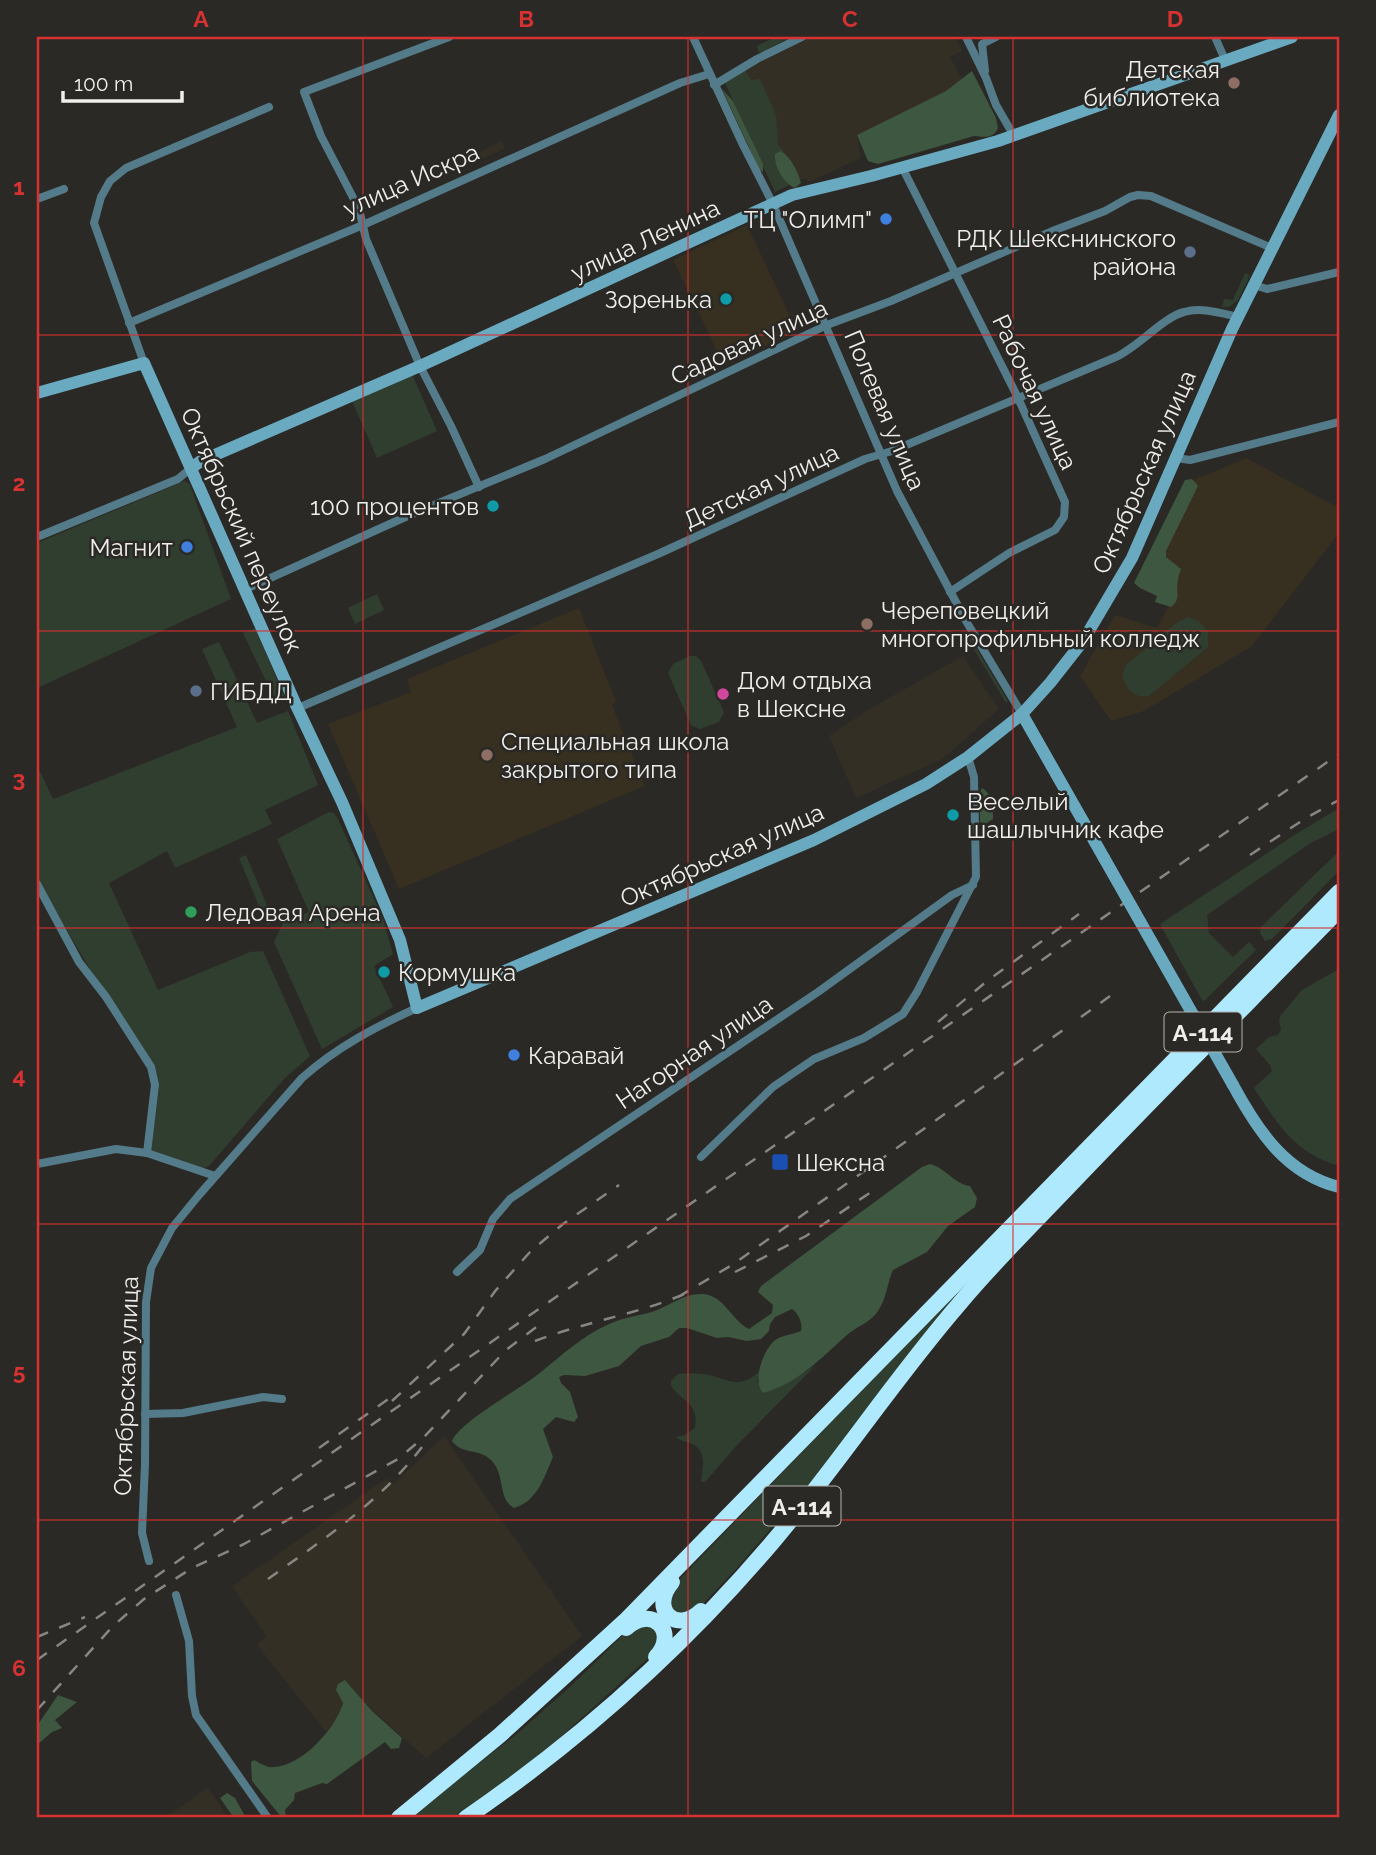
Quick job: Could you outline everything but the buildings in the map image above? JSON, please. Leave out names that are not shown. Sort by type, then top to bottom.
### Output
[{"type":"highway","name":"А-114","points":[[446,1781],[595,1649],[780,1464],[1339,892]]},
{"type":"highway","name":"А-114","points":[[466,1818],[521,1779],[612,1706],[704,1618],[781,1532],[915,1357],[976,1284],[1339,910]]},
{"type":"highway","name":"А-114","points":[[780,1464],[732,1521],[665,1590],[662,1603],[671,1618],[685,1621],[699,1613],[856,1436]]},
{"type":"highway","name":"А-114","points":[[398,1818],[532,1716],[631,1623],[646,1618],[656,1622],[666,1637],[658,1655],[521,1779]]},
{"type":"street","points":[[449,37],[304,92],[321,136],[359,209],[366,239],[420,366],[479,487]]},
{"type":"street","name":"Полевая улица","points":[[693,37],[772,202],[881,455],[950,592],[1022,714]]},
{"type":"street","points":[[714,85],[757,59],[802,37]]},
{"type":"street","points":[[967,37],[996,105],[1014,135]]},
{"type":"street","points":[[986,78],[982,44],[996,37]]},
{"type":"street","points":[[1215,37],[1226,62]]},
{"type":"street","name":"улица Ленина","points":[[37,537],[178,478],[201,461],[420,366],[772,202],[806,190],[902,167],[1014,135],[1292,37]]},
{"type":"street","name":"улица Искра","points":[[129,323],[363,225],[668,88],[709,74]]},
{"type":"street","name":"Октябрьский переулок","points":[[269,107],[126,168],[110,181],[101,197],[94,223],[144,363],[342,802],[400,940],[417,1008]]},
{"type":"street","name":"Октябрьская улица","points":[[149,1561],[142,1533],[148,1278],[159,1248],[172,1228],[278,1104],[321,1060],[362,1033],[814,840],[926,784],[968,757],[1022,714],[1070,659],[1096,621],[1143,537],[1238,317],[1339,115]]},
{"type":"street","name":"Рабочая улица","points":[[902,167],[1018,398],[1066,509],[1062,524],[1045,536],[1009,553],[950,592]]},
{"type":"street","points":[[37,199],[64,189]]},
{"type":"street","name":"Садовая улица","points":[[246,589],[401,519],[545,459],[827,325],[1138,195],[1151,196],[1272,248]]},
{"type":"street","points":[[1254,285],[1267,289],[1339,272]]},
{"type":"street","name":"Детская улица","points":[[298,708],[646,560],[866,459],[1123,354],[1181,312],[1200,310],[1238,317]]},
{"type":"street","points":[[37,393],[144,363]]},
{"type":"street","points":[[1176,458],[1190,460],[1339,422]]},
{"type":"street","points":[[1022,714],[1256,1125],[1283,1157],[1310,1177],[1339,1187]]},
{"type":"street","points":[[701,1157],[773,1087],[814,1059],[864,1038],[903,1014],[974,885],[977,869],[974,777],[968,757]]},
{"type":"street","points":[[37,884],[79,962],[106,997],[151,1067],[155,1085],[147,1153]]},
{"type":"street","name":"Нагорная улица","points":[[457,1272],[480,1250],[493,1219],[510,1199],[807,999],[952,895],[974,885]]},
{"type":"street","points":[[1231,1020],[1281,979],[1339,921]]},
{"type":"street","points":[[37,1164],[116,1149],[147,1153],[215,1176]]},
{"type":"street","points":[[145,1414],[183,1413],[263,1397],[282,1399]]},
{"type":"street","points":[[176,1595],[189,1641],[192,1696],[196,1715],[268,1818]]},
{"type":"shaded area","points":[[811,37],[818,40],[825,37],[955,37],[962,51],[950,57],[962,79],[946,91],[857,135],[861,158],[809,182],[805,178],[775,192],[725,83]]},
{"type":"shaded area","points":[[501,141],[505,148],[474,163],[470,153],[474,151],[476,154]]},
{"type":"shaded area","points":[[747,225],[797,331],[724,365],[673,260]]},
{"type":"shaded area","points":[[1246,458],[1339,508],[1339,533],[1252,646],[1144,711],[1111,721],[1080,676],[1115,615],[1157,628],[1174,596],[1138,578],[1189,482]]},
{"type":"shaded area","name":"Специальная школа закрытого типа","points":[[579,608],[616,701],[612,705],[645,786],[399,889],[328,724],[411,692],[407,679]]},
{"type":"shaded area","points":[[963,656],[999,709],[942,759],[856,798],[829,736],[868,710]]},
{"type":"shaded area","points":[[444,1436],[582,1636],[426,1758],[372,1710],[345,1680],[340,1715],[326,1732],[257,1645],[266,1636],[232,1586],[387,1478],[393,1484]]},
{"type":"shaded area","points":[[208,1788],[229,1818],[164,1818]]},
{"type":"green space","points":[[775,37],[786,39],[760,53],[758,51],[757,46]]},
{"type":"green space","points":[[745,70],[751,80],[760,79],[776,115],[778,145],[785,152],[781,151],[774,159],[789,185],[775,192],[725,83]]},
{"type":"green space","points":[[972,71],[996,118],[998,128],[994,134],[974,136],[878,164],[868,161],[857,135],[946,91]]},
{"type":"green space","points":[[722,89],[733,101],[763,164],[763,172],[759,169]]},
{"type":"green space","points":[[781,151],[798,174],[801,183],[795,188],[783,178],[778,169],[775,154]]},
{"type":"green space","points":[[1245,273],[1250,275],[1238,300],[1229,307],[1222,307],[1224,299],[1233,300]]},
{"type":"green space","points":[[412,374],[437,431],[377,458],[352,401]]},
{"type":"green space","points":[[1192,479],[1198,486],[1166,551],[1166,557],[1181,569],[1177,598],[1171,607],[1155,602],[1157,596],[1134,583],[1185,480]]},
{"type":"green space","points":[[185,481],[190,485],[231,599],[37,688],[37,543]]},
{"type":"green space","points":[[377,594],[384,610],[355,624],[348,608]]},
{"type":"green space","points":[[1188,617],[1199,621],[1208,632],[1208,647],[1149,696],[1139,696],[1131,692],[1122,675],[1126,665],[1179,621]]},
{"type":"green space","points":[[255,628],[286,700],[277,704],[243,633]]},
{"type":"green space","points":[[966,631],[1008,701],[1006,703],[964,633]]},
{"type":"green space","points":[[219,642],[257,723],[288,711],[318,785],[265,810],[272,824],[175,868],[167,851],[109,883],[158,990],[250,952],[263,951],[310,1056],[284,1079],[209,1166],[203,1168],[151,1151],[159,1087],[37,879],[37,765],[53,799],[237,727],[202,649]]},
{"type":"green space","points":[[696,656],[701,661],[724,712],[719,722],[700,729],[691,725],[668,673],[673,664]]},
{"type":"green space","points":[[982,788],[990,797],[993,810],[993,819],[985,824],[980,822]]},
{"type":"green space","points":[[1339,808],[1339,829],[1309,844],[1207,915],[1209,933],[1233,957],[1249,942],[1256,950],[1203,1002],[1160,924]]},
{"type":"green space","points":[[329,812],[334,813],[338,819],[383,919],[393,954],[374,966],[393,1007],[322,1049],[274,942],[283,923],[309,912],[277,839]]},
{"type":"green space","points":[[1339,851],[1339,871],[1273,938],[1265,941],[1260,933],[1261,927]]},
{"type":"green space","points":[[246,855],[274,922],[267,925],[239,858]]},
{"type":"green space","points":[[1339,969],[1339,1166],[1311,1154],[1289,1136],[1254,1088],[1272,1071],[1256,1049],[1269,1037],[1278,1035],[1281,1030],[1281,1015],[1302,990]]},
{"type":"green space","points":[[930,1164],[970,1186],[977,1198],[975,1207],[948,1226],[927,1252],[893,1270],[883,1301],[872,1318],[788,1383],[763,1393],[759,1374],[763,1359],[774,1341],[801,1331],[800,1318],[792,1309],[775,1317],[769,1331],[761,1339],[747,1341],[717,1338],[679,1328],[669,1337],[641,1346],[619,1366],[585,1376],[559,1377],[570,1392],[578,1417],[574,1422],[556,1417],[543,1429],[553,1457],[535,1494],[514,1508],[505,1498],[499,1472],[491,1460],[461,1448],[452,1441],[466,1424],[532,1379],[580,1341],[622,1319],[655,1311],[688,1296],[703,1294],[717,1299],[749,1329],[772,1313],[773,1305],[758,1292],[761,1286],[922,1167]]},
{"type":"green space","points":[[1037,1209],[736,1569],[699,1608],[675,1616],[666,1597],[671,1588]]},
{"type":"green space","points":[[815,1366],[738,1444],[705,1482],[701,1482],[703,1461],[700,1451],[676,1437],[695,1428],[695,1413],[671,1386],[671,1381],[678,1374],[693,1373],[738,1382],[745,1381],[761,1370],[757,1382],[780,1387]]},
{"type":"green space","points":[[640,1623],[659,1631],[656,1651],[536,1759],[454,1818],[407,1818],[518,1733],[625,1633]]},
{"type":"green space","points":[[345,1680],[372,1711],[402,1738],[399,1748],[391,1749],[385,1742],[327,1784],[322,1783],[295,1793],[294,1800],[285,1810],[286,1818],[282,1818],[252,1781],[251,1762],[254,1760],[274,1767],[285,1765],[306,1753],[325,1734],[339,1713],[343,1703],[336,1690],[338,1684]]},
{"type":"green space","points":[[58,1695],[77,1702],[55,1720],[62,1728],[52,1732],[37,1745],[37,1726]]},
{"type":"green space","points":[[227,1793],[235,1798],[246,1818],[234,1818],[220,1798]]},
{"type":"railway","points":[[37,1660],[1339,754]]},
{"type":"railway","points":[[1250,855],[1339,800]]},
{"type":"railway","points":[[938,1022],[987,981],[1079,914]]},
{"type":"railway","points":[[1081,1017],[1110,996]]},
{"type":"railway","points":[[678,1297],[732,1265],[1063,1030]]},
{"type":"railway","points":[[392,1401],[464,1334],[496,1290],[530,1252],[563,1224],[619,1185]]},
{"type":"railway","points":[[735,1272],[806,1236],[871,1192]]},
{"type":"railway","points":[[535,1341],[650,1307],[687,1293]]},
{"type":"railway","points":[[37,1710],[113,1626],[144,1599],[192,1568],[244,1544],[398,1459],[424,1437],[506,1350],[539,1325]]},
{"type":"railway","points":[[319,1448],[397,1393]]},
{"type":"railway","points":[[268,1579],[370,1502],[406,1467],[422,1447]]},
{"type":"railway","points":[[37,1637],[85,1617]]},
{"type":"place","name":"Детская библиотека","points":[[1234,83]]},
{"type":"place","name":"ТЦ \"Олимп\"","points":[[886,219]]},
{"type":"place","name":"РДК Шекснинского района","points":[[1190,252]]},
{"type":"place","name":"Зоренька","points":[[726,299]]},
{"type":"place","name":"100 процентов","points":[[493,506]]},
{"type":"place","name":"Магнит","points":[[187,547]]},
{"type":"place","name":"Череповецкий многопрофильный колледж","points":[[867,624]]},
{"type":"place","name":"ГИБДД","points":[[196,691]]},
{"type":"place","name":"Дом отдыха в Шекснe","points":[[723,694]]},
{"type":"place","name":"Специальная школа закрытого типа","points":[[487,755]]},
{"type":"place","name":"Веселый шашлычник кафе","points":[[953,815]]},
{"type":"place","name":"Ледовая Арена","points":[[191,912]]},
{"type":"place","name":"Кормушка","points":[[384,972]]},
{"type":"place","name":"Каравай","points":[[514,1055]]},
{"type":"place","name":"Шексна","points":[[780,1162]]}]
